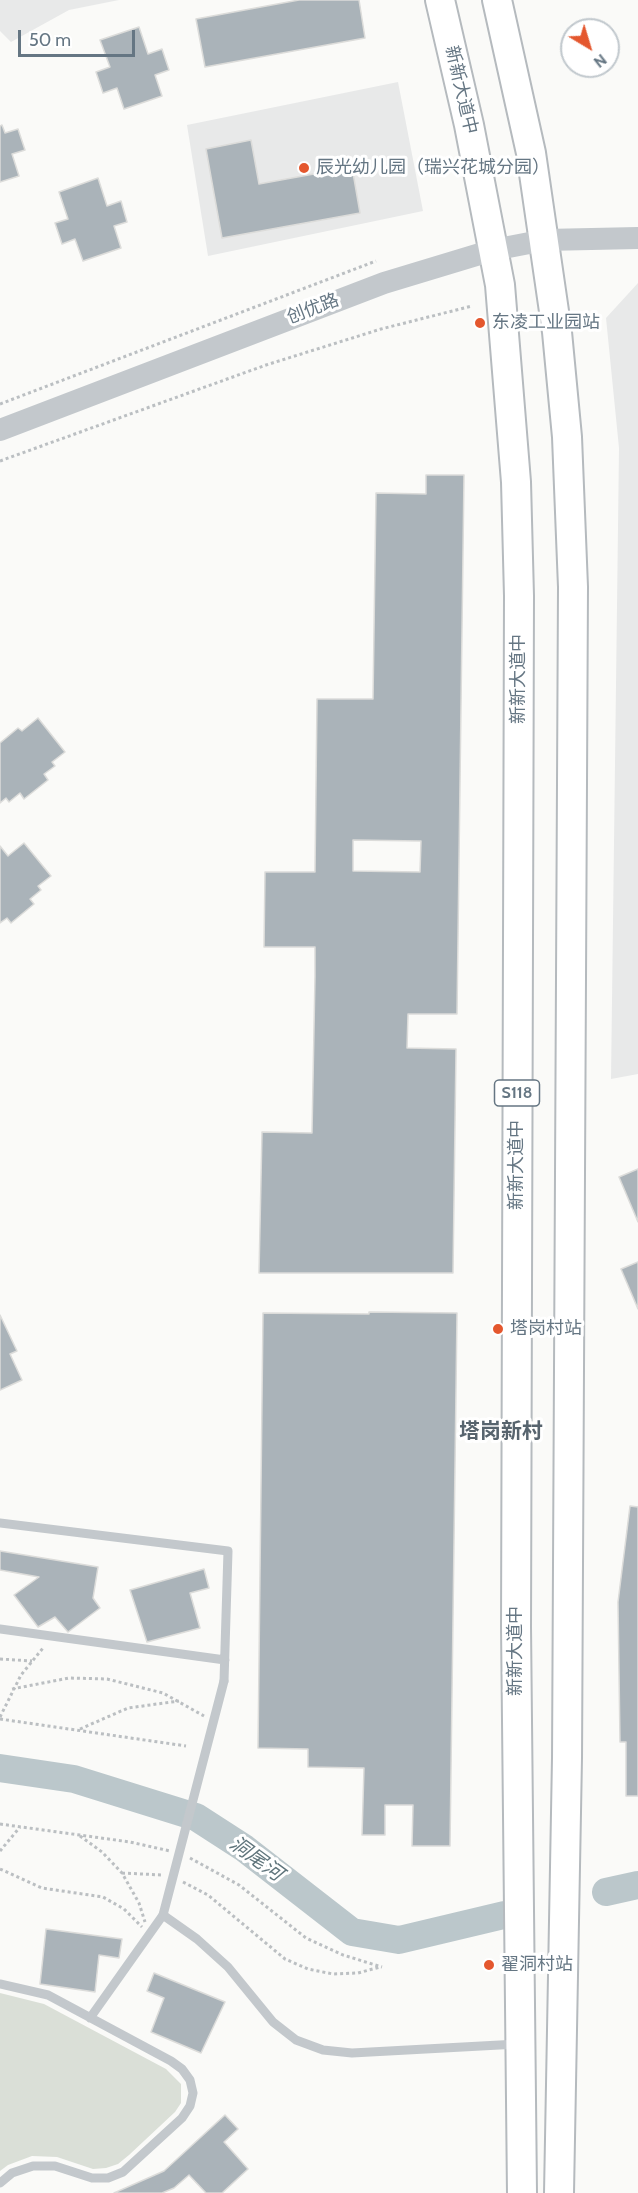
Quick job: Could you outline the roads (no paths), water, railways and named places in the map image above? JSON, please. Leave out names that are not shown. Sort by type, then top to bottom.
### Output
[{"type":"main road","name":"新新大道中","points":[[440,0],[469,125],[500,285],[510,388],[519,596],[516,1626],[522,2193]]},
{"type":"main road","points":[[497,0],[531,153],[557,332],[567,437],[573,587],[567,1746],[559,2193]]},
{"type":"street","name":"创优路","points":[[0,430],[384,283],[493,250],[544,240],[638,238]]},
{"type":"lane","points":[[0,1523],[228,1551],[224,1681],[163,1915],[90,2018]]},
{"type":"lane","points":[[0,1629],[225,1660]]},
{"type":"lane","points":[[163,1915],[197,1939],[228,1967],[273,2022],[296,2040],[323,2050],[352,2053],[520,2044]]},
{"type":"lane","points":[[0,1984],[48,1995],[182,2069],[190,2080],[193,2093],[190,2106],[182,2118],[123,2172],[108,2178],[92,2178],[55,2166],[33,2166],[12,2173],[0,2183]]},
{"type":"waterway","name":"洞尾河","points":[[0,1768],[74,1779],[196,1817],[244,1848],[352,1932],[399,1940],[504,1915]]},
{"type":"waterway","name":"洞尾河","points":[[606,1892],[638,1885]]},
{"type":"place","name":"辰光幼儿园（瑞兴花城分园）","points":[[304,168]]},
{"type":"place","name":"东凌工业园站","points":[[480,323]]},
{"type":"place","name":"塔岗村站","points":[[498,1329]]},
{"type":"place","name":"翟洞村站","points":[[489,1965]]},
{"type":"district","name":"塔岗新村","points":[[501,1432]]}]
